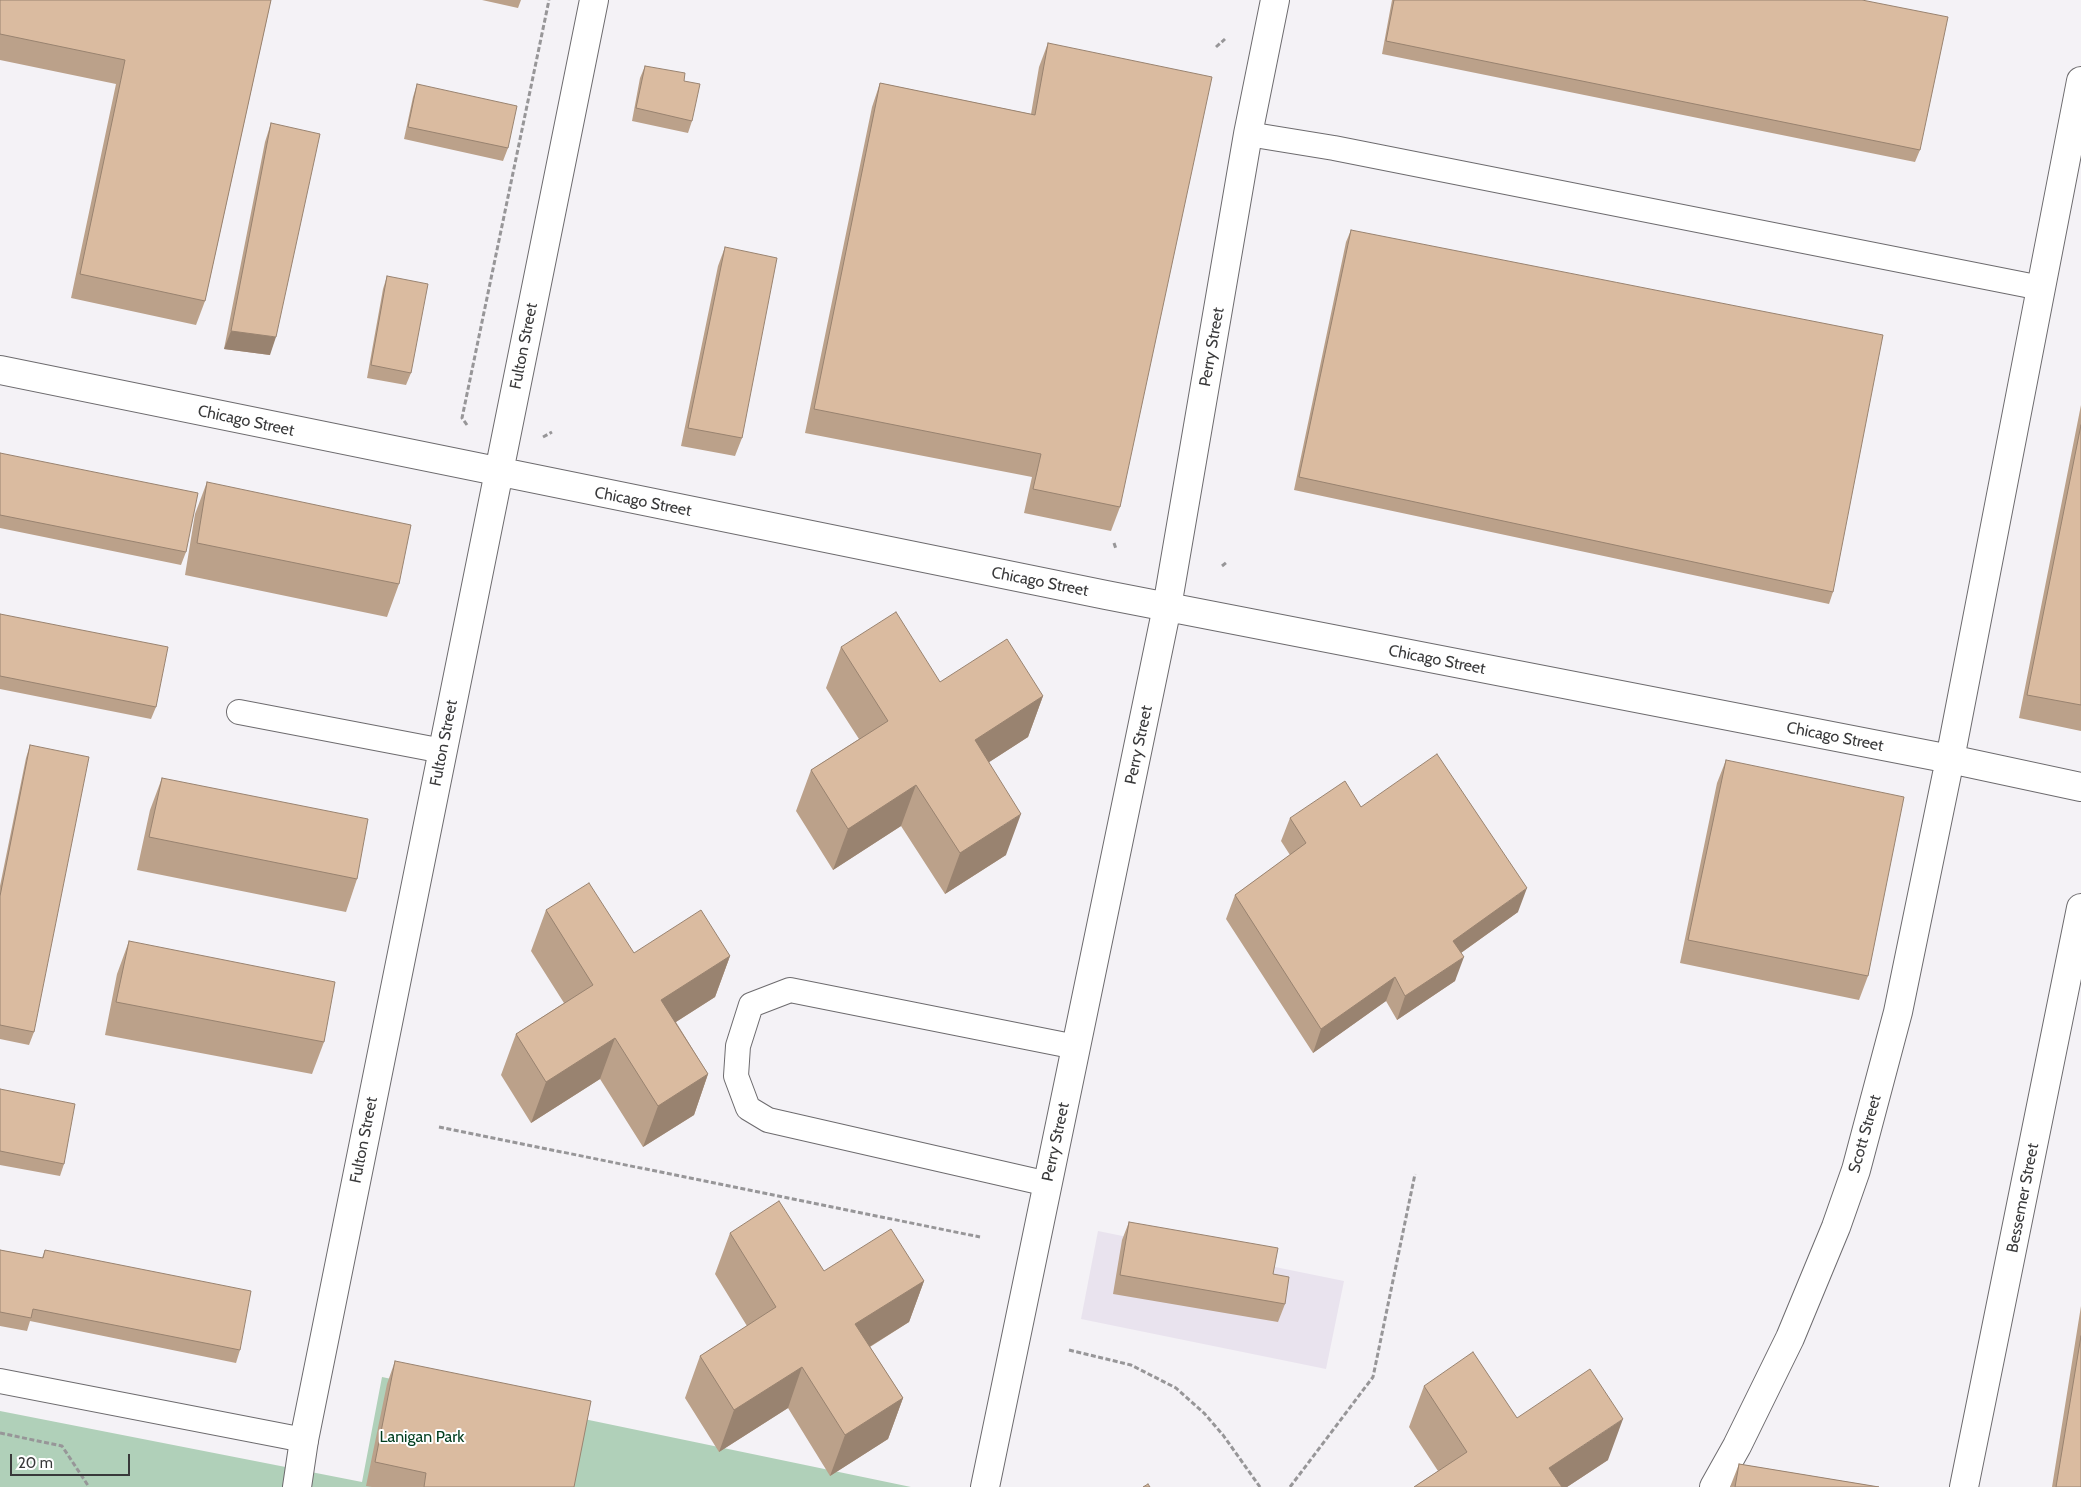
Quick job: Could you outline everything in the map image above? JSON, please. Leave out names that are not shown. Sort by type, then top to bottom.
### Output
[{"type":"street","name":"Fulton Street","points":[[298,1487],[304,1440],[594,0]]},
{"type":"street","name":"Perry Street","points":[[985,1487],[1167,607],[1248,134],[1268,1]]},
{"type":"street","name":"Scott Street","points":[[1714,1487],[1737,1446],[1790,1338],[1836,1227],[1856,1170],[1898,1012],[1950,759],[2081,81]]},
{"type":"street","name":"Chicago Street","points":[[0,370],[499,473],[1167,607],[1950,759],[2081,787]]},
{"type":"street","name":"Bessemer Street","points":[[1964,1487],[2081,908]]},
{"type":"lane","points":[[1248,134],[1354,152],[2041,288]]},
{"type":"lane","points":[[240,712],[443,752]]},
{"type":"lane","points":[[1048,1184],[768,1120],[748,1108],[736,1076],[738,1046],[752,1005],[790,990],[1076,1047]]},
{"type":"lane","points":[[0,1381],[304,1440]]},
{"type":"path","points":[[467,425],[462,418],[549,0]]},
{"type":"path","points":[[1216,47],[1226,39]]},
{"type":"path","points":[[543,437],[552,432]]},
{"type":"path","points":[[1114,543],[1116,549]]},
{"type":"path","points":[[1222,566],[1227,562]]},
{"type":"path","points":[[439,1127],[980,1237]]},
{"type":"path","points":[[1290,1487],[1373,1377],[1415,1174]]},
{"type":"path","points":[[1069,1350],[1131,1365],[1176,1388],[1204,1413],[1223,1435],[1260,1487]]},
{"type":"path","points":[[0,1433],[62,1446],[89,1487]]},
{"type":"shaded area","points":[[1098,1231],[1344,1281],[1326,1369],[1081,1319]]},
{"type":"green space","name":"Lanigan Park","points":[[382,1377],[911,1487],[0,1487],[0,1411],[362,1482]]},
{"type":"building","points":[[0,0],[271,0],[205,301],[80,274],[125,60],[0,34]]},
{"type":"building","points":[[1394,0],[1862,0],[1948,17],[1920,150],[1386,41]]},
{"type":"building","points":[[1048,43],[1212,77],[1120,507],[1033,489],[1041,454],[814,409],[880,83],[1035,115]]},
{"type":"building","points":[[645,66],[685,73],[684,81],[700,84],[692,121],[636,108]]},
{"type":"building","points":[[417,84],[517,106],[508,148],[408,127]]},
{"type":"building","points":[[271,123],[320,134],[276,337],[231,331]]},
{"type":"building","points":[[1351,230],[1883,335],[1833,592],[1299,477]]},
{"type":"building","points":[[725,247],[777,258],[742,438],[688,428]]},
{"type":"building","points":[[387,276],[428,284],[411,373],[371,365]]},
{"type":"building","points":[[2081,425],[2081,705],[2027,695]]},
{"type":"building","points":[[0,453],[198,493],[186,552],[0,515]]},
{"type":"building","points":[[207,482],[411,525],[399,584],[197,543]]},
{"type":"building","points":[[896,612],[940,682],[1007,639],[1043,696],[975,740],[1021,814],[960,853],[916,785],[848,829],[811,770],[888,721],[841,647]]},
{"type":"building","points":[[0,614],[168,647],[156,707],[0,676]]},
{"type":"building","points":[[30,745],[89,757],[34,1032],[0,1025],[0,896]]},
{"type":"building","points":[[1437,754],[1527,888],[1453,941],[1464,957],[1405,996],[1395,977],[1321,1029],[1235,895],[1306,843],[1290,818],[1345,781],[1361,807]]},
{"type":"building","points":[[1726,760],[1904,797],[1868,976],[1688,940]]},
{"type":"building","points":[[162,778],[368,819],[357,879],[149,837]]},
{"type":"building","points":[[589,883],[634,953],[701,910],[730,956],[661,1000],[708,1074],[658,1106],[615,1038],[546,1082],[516,1034],[593,985],[546,910]]},
{"type":"building","points":[[129,941],[335,982],[324,1042],[116,1002]]},
{"type":"building","points":[[0,1089],[75,1104],[64,1164],[0,1151]]},
{"type":"building","points":[[779,1201],[824,1271],[891,1229],[924,1281],[855,1324],[903,1398],[845,1435],[802,1367],[734,1410],[700,1356],[776,1307],[730,1233]]},
{"type":"building","points":[[1129,1222],[1278,1248],[1273,1274],[1289,1277],[1285,1304],[1120,1275]]},
{"type":"building","points":[[0,1250],[43,1258],[45,1250],[251,1291],[240,1350],[33,1309],[31,1318],[0,1312]]},
{"type":"building","points":[[2081,1336],[2081,1487],[2056,1487]]},
{"type":"building","points":[[1473,1352],[1517,1418],[1590,1369],[1623,1419],[1549,1468],[1562,1487],[1414,1487],[1467,1452],[1424,1386]]},
{"type":"building","points":[[395,1361],[591,1401],[574,1487],[424,1487],[426,1473],[375,1462]]},
{"type":"building","points":[[1739,1464],[1879,1487],[1735,1487]]}]
